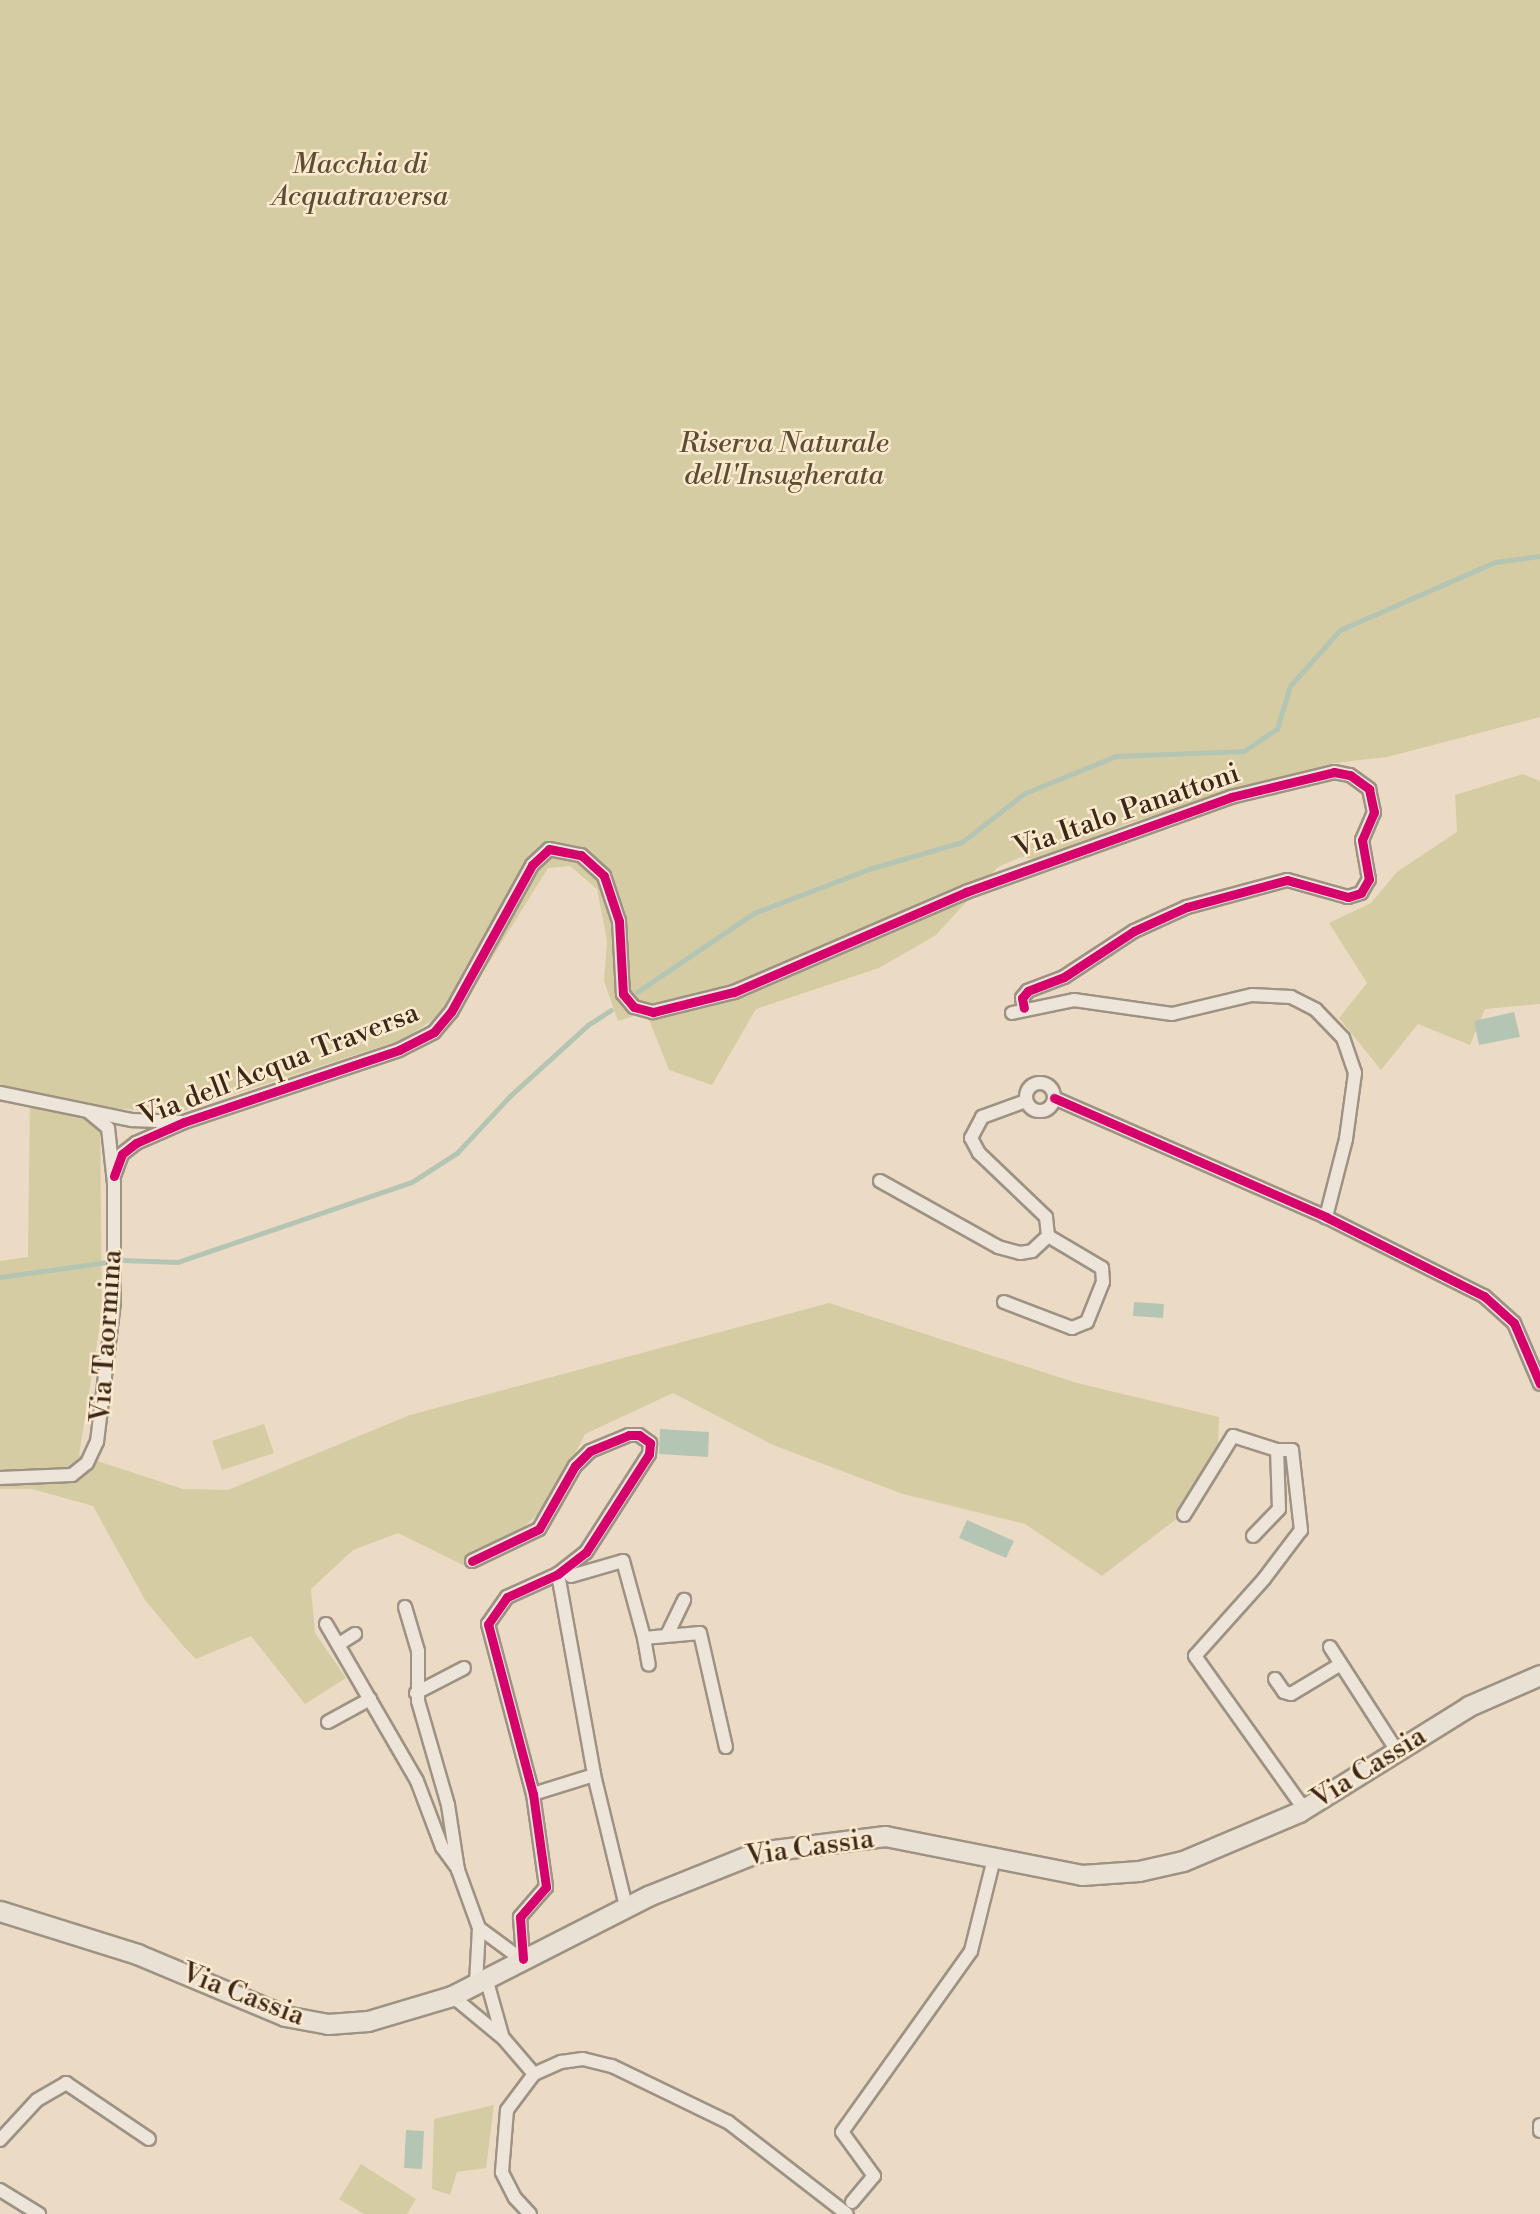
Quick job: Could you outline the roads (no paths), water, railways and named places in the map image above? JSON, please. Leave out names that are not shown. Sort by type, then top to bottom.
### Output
[{"type":"main road","name":"Via Cassia","points":[[0,1911],[121,1948],[307,2022],[368,2021],[452,1996],[626,1906],[738,1857],[822,1841],[885,1836],[1082,1875],[1139,1871],[1224,1847],[1304,1809],[1469,1706],[1540,1675]]},
{"type":"street","name":"Via Italo Panattoni","points":[[545,851],[575,853],[604,876],[619,921],[623,994],[637,1009],[662,1011],[734,992],[966,892],[1231,797],[1334,772],[1350,775],[1369,789],[1374,812],[1362,840],[1370,879],[1357,895],[1287,880],[1187,907],[1135,931],[1064,977],[1028,991],[1022,998],[1018,1011],[1044,1003],[1101,1001],[1172,1014],[1252,995],[1271,994],[1291,997],[1316,1010],[1343,1038],[1355,1073],[1354,1099],[1326,1217]]},
{"type":"street","name":"Via dell'Acqua Traversa","points":[[114,1175],[130,1147],[184,1122],[399,1050],[434,1032],[451,1012],[532,865],[545,851]]},
{"type":"street","points":[[1040,1083],[1049,1086],[1054,1098],[1051,1106],[1039,1112],[1026,1101],[1028,1089],[1040,1083]]},
{"type":"street","name":"Via dell'Acqua Traversa","points":[[0,1093],[132,1120],[184,1122]]},
{"type":"street","points":[[1054,1098],[1326,1217],[1475,1292],[1505,1312],[1540,1384]]},
{"type":"street","points":[[1004,1301],[1072,1328],[1087,1322],[1103,1282],[1102,1268],[1048,1236],[1043,1213],[971,1142],[982,1117],[1026,1101]]},
{"type":"street","name":"Via Taormina","points":[[0,1478],[62,1477],[87,1463],[97,1442],[114,1268],[114,1175],[108,1128],[89,1111]]},
{"type":"street","points":[[880,1181],[1012,1252],[1032,1251],[1048,1236]]},
{"type":"street","points":[[472,1561],[540,1529],[575,1466],[590,1451],[629,1435],[645,1438],[649,1454],[586,1552],[561,1572],[507,1597],[488,1625],[533,1794],[546,1887],[520,1917],[522,1959]]},
{"type":"street","points":[[1184,1515],[1233,1436],[1277,1450],[1287,1448],[1295,1454],[1301,1530],[1264,1579],[1195,1656],[1304,1809]]},
{"type":"street","points":[[1253,1536],[1279,1509],[1277,1450]]},
{"type":"street","points":[[561,1572],[571,1576],[623,1561],[649,1665]]},
{"type":"street","points":[[561,1572],[594,1775],[626,1906]]},
{"type":"street","points":[[667,1633],[684,1600]]},
{"type":"street","points":[[405,1607],[418,1651],[416,1693],[448,1805],[458,1870],[479,1928],[481,1981],[504,2039]]},
{"type":"street","points":[[326,1624],[421,1789],[442,1847],[458,1870]]},
{"type":"street","points":[[644,1638],[667,1633],[700,1633],[726,1747]]},
{"type":"street","points":[[339,1644],[355,1634]]},
{"type":"street","points":[[1330,1647],[1397,1751]]},
{"type":"street","points":[[1275,1679],[1284,1692],[1292,1693],[1341,1664]]},
{"type":"street","points":[[416,1693],[464,1668]]},
{"type":"street","points":[[328,1722],[370,1699]]},
{"type":"street","points":[[533,1794],[594,1775]]},
{"type":"street","points":[[530,2214],[506,2185],[500,2155],[509,2105],[534,2074],[577,2059],[612,2066],[736,2127],[849,2208],[874,2176],[842,2132],[971,1951],[994,1859]]},
{"type":"street","points":[[479,1928],[522,1959]]},
{"type":"street","points":[[452,1996],[504,2039],[534,2074]]},
{"type":"street","points":[[0,2140],[37,2100],[66,2083],[149,2139]]},
{"type":"street","points":[[1540,2125],[1540,2131]]},
{"type":"street","points":[[0,2190],[39,2214]]},
{"type":"waterway","points":[[637,992],[754,913],[869,869],[962,842],[1025,793],[1116,756],[1244,751],[1277,729],[1290,686],[1340,630],[1495,562],[1540,556]]},
{"type":"waterway","points":[[0,1277],[123,1260],[178,1262],[412,1182],[457,1153],[510,1096],[588,1025],[611,1010]]},
{"type":"park label","name":"Macchia di Acquatraversa","points":[[360,181]]},
{"type":"park label","name":"Riserva Naturale dell'Insugherata","points":[[784,460]]}]
